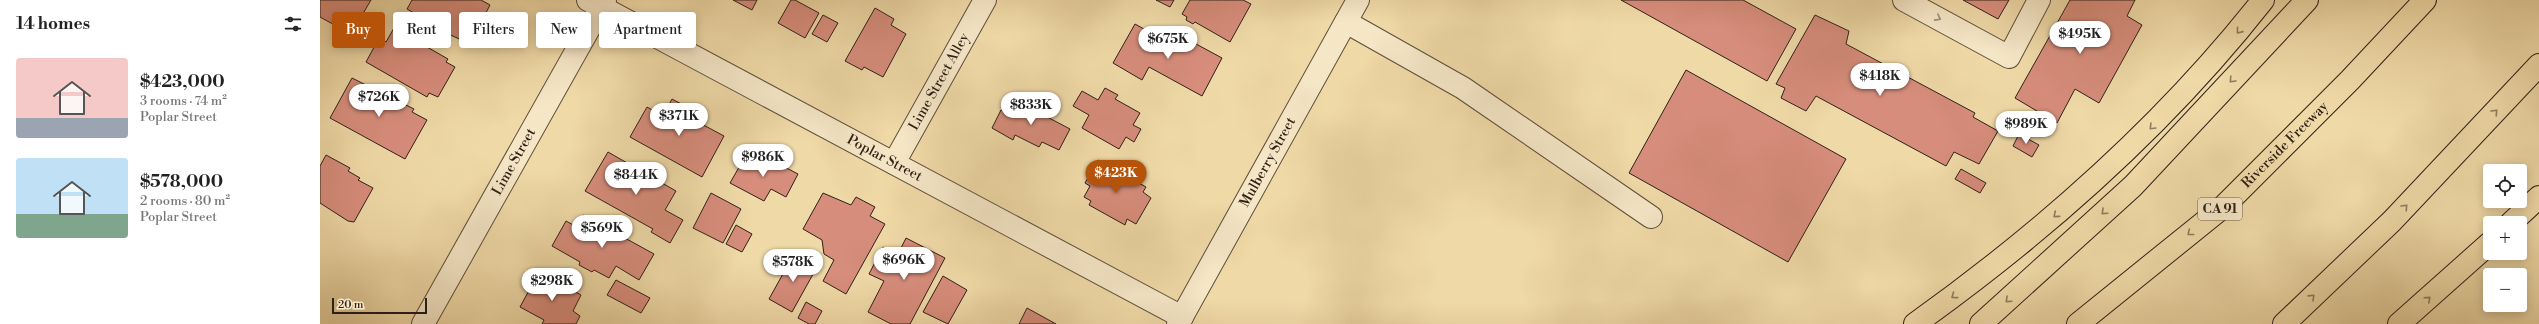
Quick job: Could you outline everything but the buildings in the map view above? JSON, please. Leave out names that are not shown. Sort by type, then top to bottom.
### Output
[{"type":"highway","points":[[1915,324],[1993,267],[2100,177],[2200,76],[2263,0]]},
{"type":"highway","points":[[1981,324],[2133,186],[2306,0]]},
{"type":"highway","points":[[2350,80],[2408,0]]},
{"type":"highway","name":"Riverside Freeway","points":[[2078,324],[2222,207],[2350,80],[2425,0]]},
{"type":"highway","points":[[2284,324],[2392,221],[2539,66]]},
{"type":"highway","points":[[2519,216],[2539,197]]},
{"type":"highway","points":[[2399,324],[2483,249]]},
{"type":"street","name":"Lime Street Alley","points":[[894,163],[984,0]]},
{"type":"street","name":"Mulberry Street","points":[[1180,320],[1358,0]]},
{"type":"street","points":[[1904,0],[2009,57],[2039,0]]},
{"type":"street","name":"Poplar Street","points":[[598,2],[1180,320]]},
{"type":"street","name":"Lime Street","points":[[423,324],[598,2]]},
{"type":"street","points":[[1346,22],[1463,88],[1651,217]]}]
